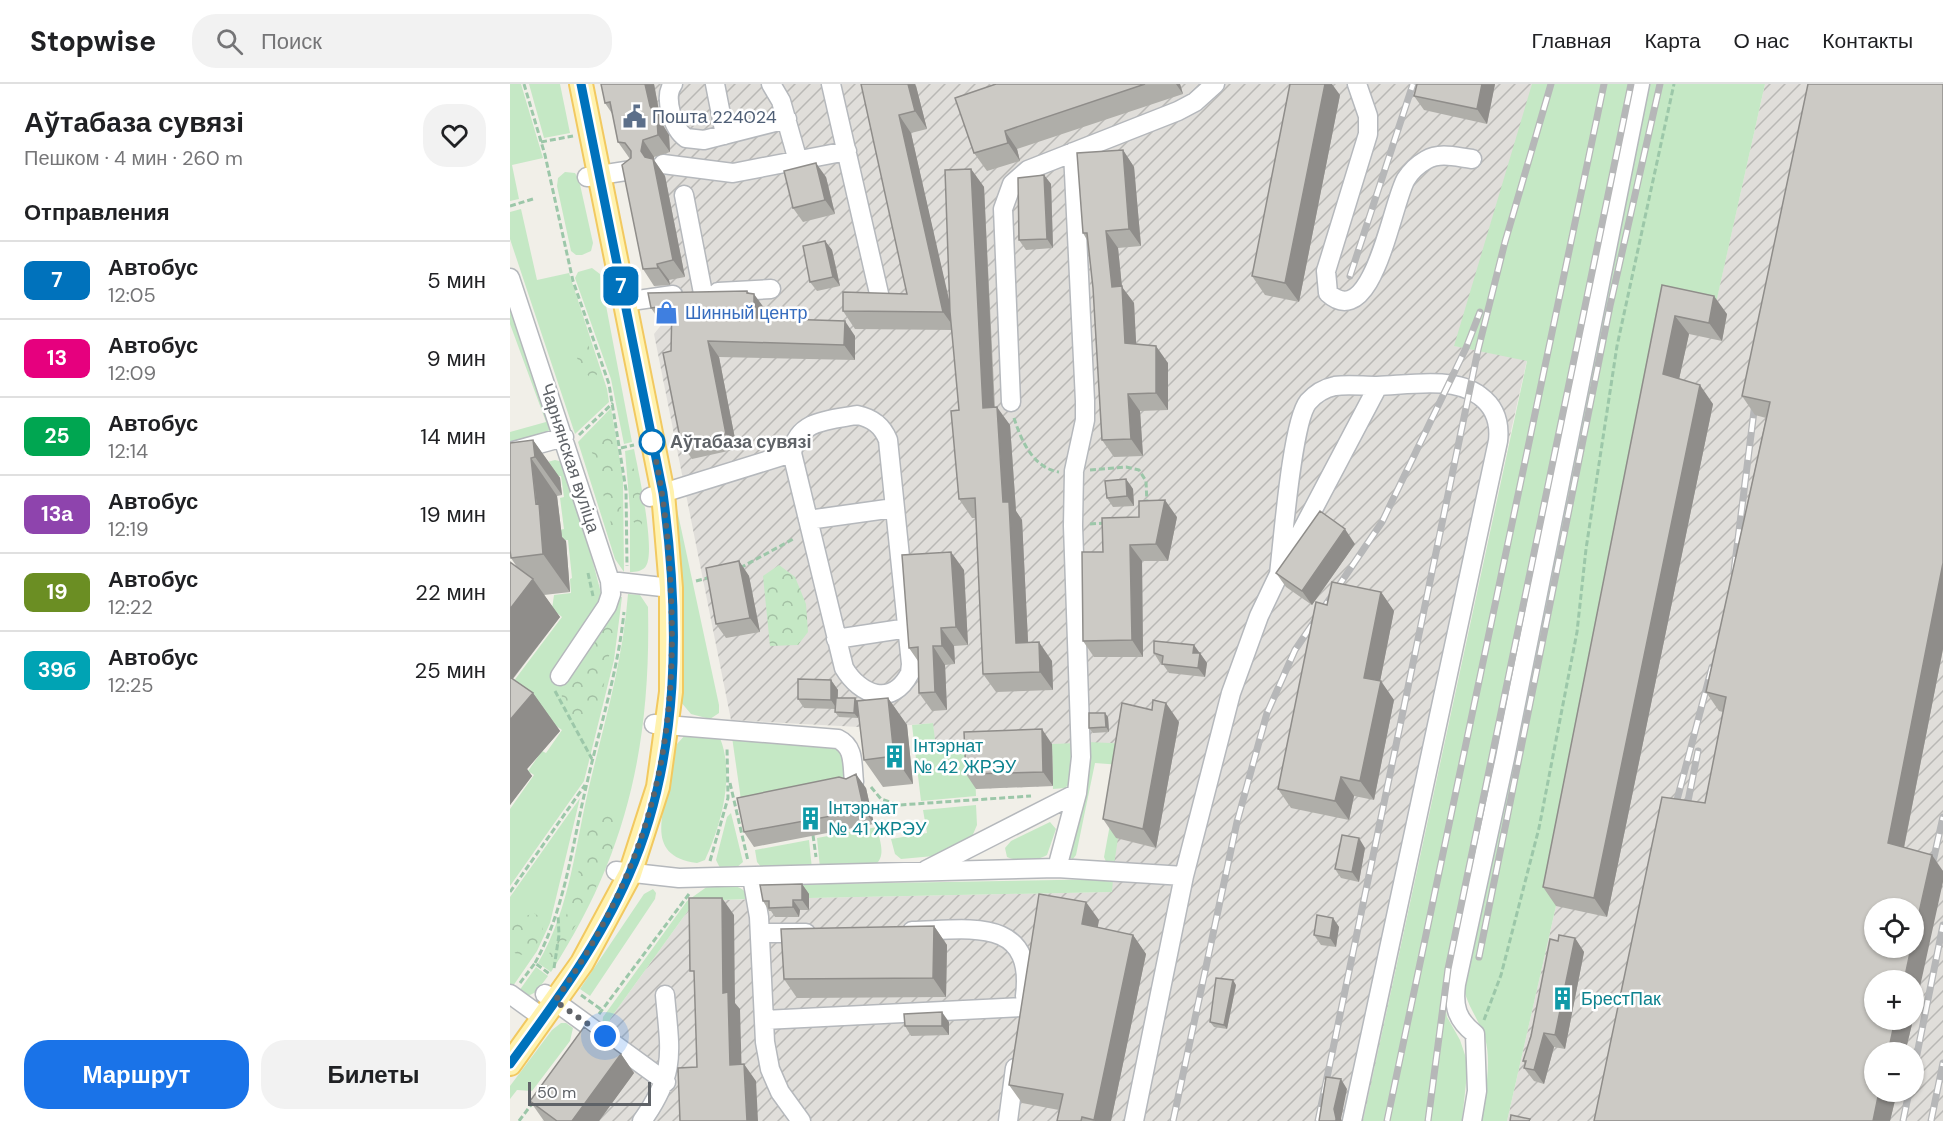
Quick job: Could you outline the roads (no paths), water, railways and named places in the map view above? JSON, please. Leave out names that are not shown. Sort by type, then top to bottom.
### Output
[{"type":"main road","points":[[510,1044],[544,1006],[592,945],[658,787],[661,725],[672,646],[656,495],[624,302],[568,84]]},
{"type":"main road","points":[[581,84],[630,446],[656,495]]},
{"type":"main road","points":[[510,1064],[544,1006]]},
{"type":"street","points":[[674,84],[669,94],[679,133],[694,141],[787,119]]},
{"type":"street","points":[[715,84],[725,135]]},
{"type":"street","points":[[771,84],[787,119],[798,161]]},
{"type":"street","points":[[831,84],[880,298]]},
{"type":"street","points":[[1011,402],[1003,209],[1006,195],[1019,176],[1178,111],[1195,102],[1215,84]]},
{"type":"street","points":[[1357,84],[1368,116],[1368,134],[1326,271],[1328,293],[1335,299],[1346,302],[1356,299],[1370,283],[1402,188],[1415,168],[1436,156],[1472,159]]},
{"type":"street","points":[[1472,1121],[1477,1091],[1475,1034],[1460,1019],[1455,1008],[1456,984],[1505,758],[1640,84]]},
{"type":"street","points":[[663,164],[733,173],[847,151]]},
{"type":"street","points":[[1057,868],[1077,793],[1082,742],[1073,526],[1074,471],[1085,420],[1085,401],[1073,152]]},
{"type":"street","points":[[593,176],[632,170]]},
{"type":"street","points":[[684,195],[703,293]]},
{"type":"street","name":"Чарнянская вуліца","points":[[510,278],[610,581]]},
{"type":"street","points":[[624,302],[703,293],[771,289]]},
{"type":"street","points":[[1279,574],[1297,433],[1307,404],[1316,394],[1338,386],[1448,385],[1469,390],[1480,396],[1490,406],[1499,428],[1352,1121]]},
{"type":"street","points":[[1134,1121],[1184,876],[1231,693],[1259,616],[1377,386]]},
{"type":"street","points":[[857,415],[880,426],[888,440],[894,508],[908,628],[910,673],[897,690],[886,694],[874,694],[860,689],[844,668],[792,453],[796,437],[815,423],[857,415]]},
{"type":"street","points":[[510,452],[564,437]]},
{"type":"street","points":[[656,495],[792,453]]},
{"type":"street","points":[[809,525],[894,508]]},
{"type":"street","points":[[557,683],[607,606],[611,594],[610,581],[664,587]]},
{"type":"street","points":[[836,639],[908,628]]},
{"type":"street","points":[[661,725],[837,739],[849,746],[854,782]]},
{"type":"street","points":[[922,872],[1077,793]]},
{"type":"street","points":[[623,872],[702,877],[752,877],[1057,868],[1184,876]]},
{"type":"street","points":[[752,877],[760,933],[764,1020],[770,1069],[780,1092],[801,1121]]},
{"type":"street","points":[[898,931],[979,930],[996,933],[1009,940],[1020,951],[1026,963],[1027,977],[1020,1030]]},
{"type":"street","points":[[760,933],[829,932]]},
{"type":"street","points":[[510,994],[590,1026],[666,1082]]},
{"type":"street","points":[[642,1121],[666,1082],[670,1052],[665,995]]},
{"type":"street","points":[[764,1020],[1023,1007]]},
{"type":"street","points":[[1008,1121],[1017,1053]]},
{"type":"railway","points":[[1350,276],[1413,84]]},
{"type":"railway","points":[[1318,1121],[1478,350],[1505,242],[1551,84]]},
{"type":"railway","points":[[1387,1121],[1604,84]]},
{"type":"railway","points":[[1428,1121],[1448,969],[1631,84]]},
{"type":"railway","points":[[1479,957],[1610,306],[1660,84]]},
{"type":"railway","points":[[1173,1121],[1237,822],[1267,713],[1295,650],[1382,522],[1466,348],[1480,312]]},
{"type":"railway","points":[[1734,571],[1756,395]]},
{"type":"railway","points":[[1673,815],[1712,667]]},
{"type":"railway","points":[[1685,816],[1698,751]]},
{"type":"railway","points":[[1930,875],[1943,817]]},
{"type":"railway","points":[[1919,1042],[1943,925]]},
{"type":"railway","points":[[1931,1121],[1943,1063]]},
{"type":"railway","points":[[1903,1121],[1907,1102]]},
{"type":"place","name":"Пошта 224024","points":[[634,117]]},
{"type":"place","name":"Шинный центр","points":[[667,313]]},
{"type":"place","name":"Аўтабаза сувязі","points":[[652,442]]},
{"type":"place","name":"Інтэрнат № 42 ЖРЭУ","points":[[895,756]]},
{"type":"place","name":"Інтэрнат № 41 ЖРЭУ","points":[[810,818]]},
{"type":"place","name":"БрестПак","points":[[1563,999]]}]
